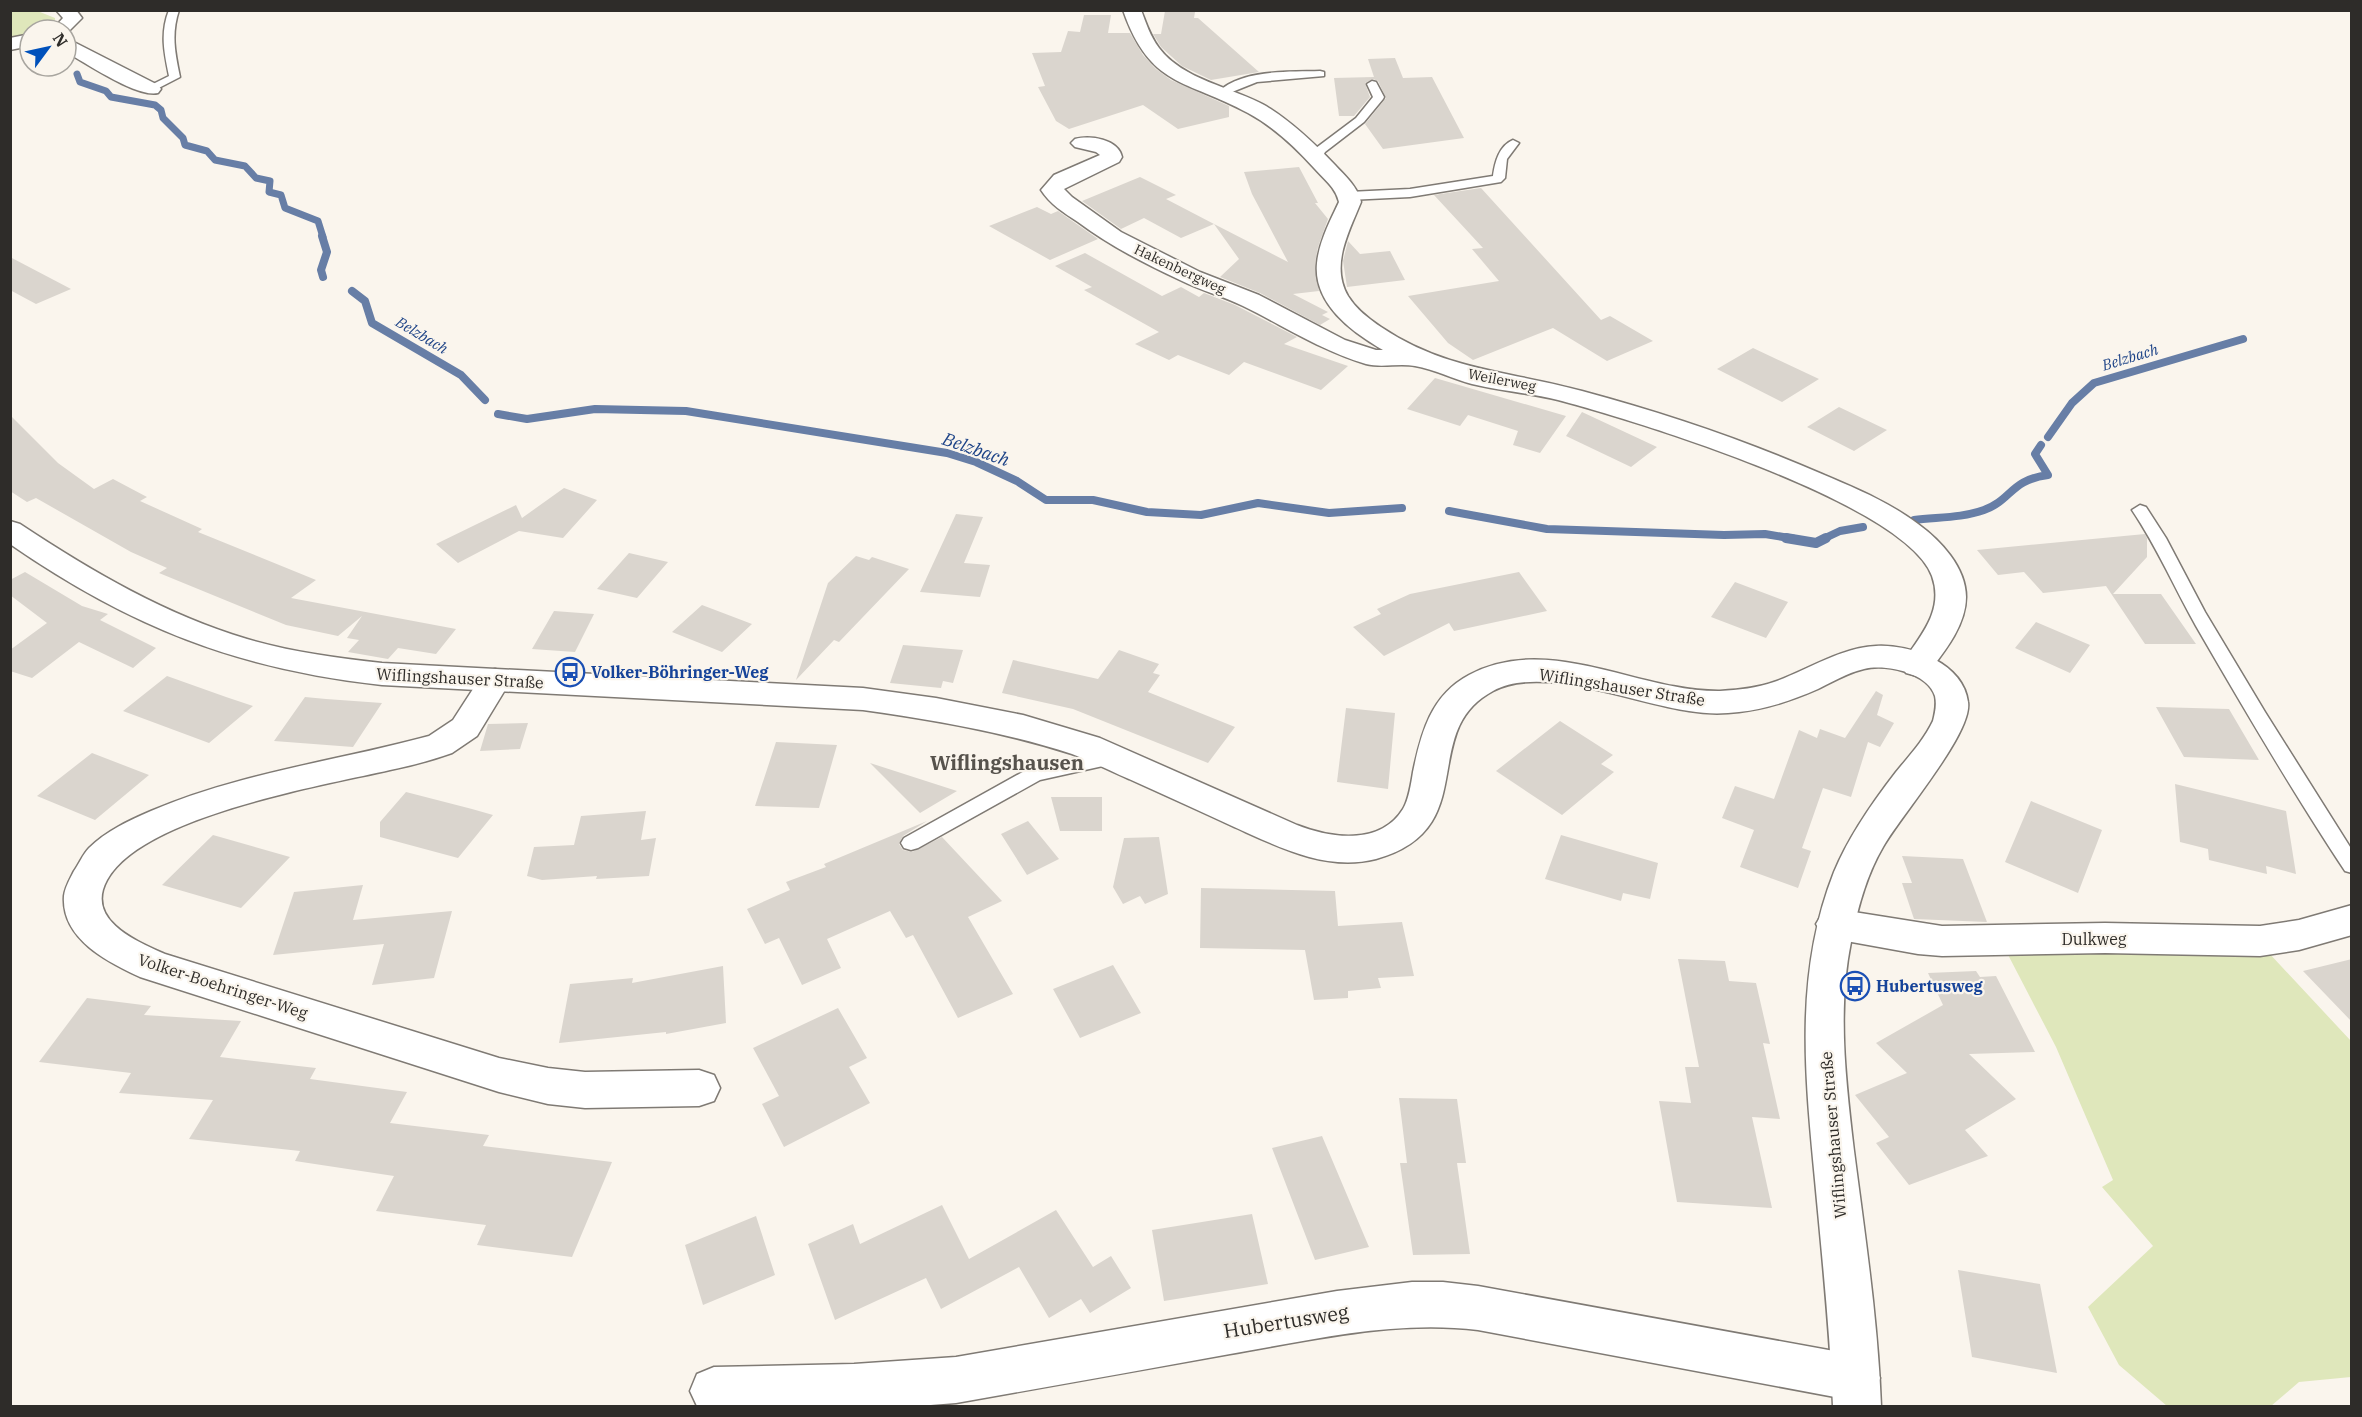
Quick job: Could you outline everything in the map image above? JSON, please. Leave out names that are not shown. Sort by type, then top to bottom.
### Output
[{"type":"street","points":[[1132,10],[1145,45],[1157,59],[1190,81],[1222,93],[1270,118],[1316,159],[1349,196]]},
{"type":"street","points":[[78,51],[152,89]]},
{"type":"street","name":"Hakenbergweg","points":[[1082,143],[1103,147],[1110,152],[1111,157],[1102,164],[1058,181],[1053,185],[1052,190],[1064,202],[1104,231],[1173,268],[1250,300],[1347,350],[1374,358],[1419,358]]},
{"type":"street","name":"Weilerweg","points":[[1349,196],[1350,202],[1327,263],[1329,282],[1333,291],[1343,307],[1358,322],[1419,358],[1480,377],[1533,386],[1665,423],[1779,466],[1887,516],[1912,533],[1934,555],[1950,585],[1951,594],[1948,612],[1934,644],[1917,664]]},
{"type":"street","name":"Wiflingshauser Straße","points":[[10,530],[90,581],[146,609],[233,646],[352,671],[886,701],[996,720],[1068,740],[1114,757],[1312,846],[1333,850],[1353,850],[1395,838],[1416,820],[1427,795],[1433,749],[1444,718],[1464,694],[1488,679],[1530,671],[1555,673],[1668,696],[1716,702],[1754,698],[1780,692],[1847,662],[1867,656],[1892,657],[1917,664],[1947,685],[1953,702],[1952,719],[1872,834],[1854,869],[1835,924],[1827,956],[1823,1011],[1831,1128],[1856,1392]]},
{"type":"street","name":"Volker-Boehringer-Weg","points":[[495,680],[465,728],[440,745],[238,793],[170,818],[120,843],[99,859],[86,877],[81,896],[88,919],[100,936],[154,966],[499,1075],[548,1086],[585,1089],[699,1088]]},
{"type":"street","name":"Dulkweg","points":[[1835,924],[1918,939],[1942,940],[2105,938],[2260,941],[2299,935],[2352,920]]},
{"type":"street","name":"Hubertusweg","points":[[714,1391],[854,1388],[956,1380],[1337,1312],[1376,1307],[1443,1304],[1584,1326],[1856,1392]]},
{"type":"lane","points":[[152,89],[175,77],[168,46],[174,10]]},
{"type":"lane","points":[[1222,93],[1239,83],[1254,80],[1320,74]]},
{"type":"lane","points":[[1316,159],[1320,150],[1371,110],[1379,98],[1372,84]]},
{"type":"lane","points":[[1349,196],[1410,193],[1498,179],[1501,159],[1513,143]]},
{"type":"lane","points":[[2140,510],[2152,526],[2205,626],[2312,806],[2352,866]]},
{"type":"lane","points":[[911,843],[1035,774],[1114,757]]},
{"type":"green space","points":[[11,11],[40,12],[55,18],[18,18],[18,38],[11,39]]},
{"type":"green space","points":[[2005,949],[2268,952],[2351,1041],[2351,1377],[2299,1382],[2271,1406],[2167,1406],[2119,1365],[2088,1307],[2153,1246],[2102,1187],[2113,1180],[2056,1047]]},
{"type":"building","points":[[1165,11],[1195,12],[1194,18],[1198,18],[1259,72],[1211,80],[1182,66],[1161,47],[1153,34],[1161,34]]},
{"type":"building","points":[[1084,15],[1111,15],[1108,33],[1130,33],[1143,55],[1156,69],[1171,80],[1229,106],[1229,117],[1178,129],[1143,105],[1069,129],[1056,121],[1038,87],[1045,86],[1032,53],[1061,52],[1068,31],[1080,32]]},
{"type":"building","points":[[1395,58],[1403,78],[1432,77],[1464,138],[1383,149],[1365,124],[1386,98],[1378,81],[1373,79],[1365,83],[1370,97],[1354,116],[1339,116],[1334,78],[1374,77],[1368,59]]},
{"type":"building","points":[[1299,167],[1318,203],[1315,203],[1328,219],[1315,263],[1319,291],[1293,294],[1328,312],[1322,315],[1330,319],[1320,325],[1260,293],[1220,277],[1239,259],[1214,224],[1288,262],[1252,194],[1244,172]]},
{"type":"building","points":[[1140,177],[1176,195],[1166,199],[1214,224],[1181,238],[1144,218],[1121,229],[1082,201]]},
{"type":"building","points":[[1481,188],[1601,320],[1610,316],[1653,341],[1607,361],[1553,328],[1473,360],[1448,343],[1408,296],[1499,281],[1472,249],[1483,248],[1434,195]]},
{"type":"building","points":[[1037,207],[1051,214],[1058,211],[1098,239],[1050,260],[989,226]]},
{"type":"building","points":[[1348,241],[1360,254],[1390,251],[1405,280],[1347,287],[1343,261]]},
{"type":"building","points":[[1085,253],[1162,296],[1181,287],[1199,297],[1204,293],[1235,305],[1297,337],[1284,344],[1348,366],[1321,390],[1244,362],[1229,375],[1178,355],[1169,360],[1135,344],[1159,332],[1084,290],[1092,287],[1055,266]]},
{"type":"building","points":[[10,257],[71,289],[36,304],[10,290]]},
{"type":"building","points":[[1753,348],[1819,379],[1782,402],[1717,369]]},
{"type":"building","points":[[1435,378],[1566,416],[1540,453],[1513,445],[1518,431],[1468,415],[1460,426],[1407,409]]},
{"type":"building","points":[[1839,407],[1887,430],[1854,451],[1807,427]]},
{"type":"building","points":[[1582,412],[1657,447],[1631,467],[1566,436]]},
{"type":"building","points":[[10,415],[58,463],[94,489],[113,479],[147,497],[140,501],[202,529],[198,532],[316,580],[291,598],[456,629],[436,654],[398,648],[388,659],[348,652],[359,640],[347,638],[362,616],[338,636],[286,625],[159,573],[167,568],[131,552],[36,498],[27,502],[10,491]]},
{"type":"building","points":[[564,488],[597,500],[563,538],[519,531],[458,563],[436,544],[516,505],[522,518]]},
{"type":"building","points":[[956,514],[983,517],[964,563],[990,565],[980,597],[920,592]]},
{"type":"building","points":[[2145,534],[2147,557],[2113,594],[2161,594],[2196,644],[2145,644],[2106,586],[2043,593],[2024,572],[1998,575],[1977,550]]},
{"type":"building","points":[[629,553],[668,562],[637,598],[597,589]]},
{"type":"building","points":[[856,556],[869,560],[872,557],[909,569],[839,642],[834,640],[796,680],[828,583]]},
{"type":"building","points":[[25,572],[82,606],[108,614],[100,620],[156,648],[133,668],[79,642],[32,678],[10,671],[10,650],[47,623],[10,595],[10,580]]},
{"type":"building","points":[[1519,572],[1547,611],[1454,631],[1449,623],[1384,656],[1353,627],[1381,614],[1377,609],[1410,594]]},
{"type":"building","points":[[1735,582],[1788,602],[1766,638],[1711,617]]},
{"type":"building","points":[[702,605],[752,624],[722,652],[672,632]]},
{"type":"building","points":[[554,611],[594,614],[575,652],[532,649]]},
{"type":"building","points":[[2036,622],[2090,645],[2070,673],[2015,648]]},
{"type":"building","points":[[903,645],[963,650],[953,683],[943,681],[941,688],[890,683]]},
{"type":"building","points":[[1119,650],[1159,664],[1153,673],[1160,675],[1148,692],[1235,727],[1208,763],[1073,709],[1002,693],[1013,660],[1098,679]]},
{"type":"building","points":[[167,676],[253,706],[209,743],[123,711]]},
{"type":"building","points":[[1876,691],[1883,695],[1877,715],[1894,723],[1880,747],[1868,742],[1851,797],[1823,788],[1802,848],[1811,851],[1798,888],[1740,867],[1754,830],[1722,818],[1735,786],[1774,799],[1799,730],[1817,738],[1820,729],[1845,738]]},
{"type":"building","points":[[305,697],[382,703],[353,747],[274,741]]},
{"type":"building","points":[[2156,707],[2229,709],[2259,760],[2184,757]]},
{"type":"building","points":[[1346,708],[1395,713],[1388,789],[1337,782]]},
{"type":"building","points":[[1560,721],[1613,755],[1601,764],[1614,772],[1562,815],[1496,771]]},
{"type":"building","points":[[528,723],[520,749],[480,751],[488,724]]},
{"type":"building","points":[[776,742],[837,745],[819,808],[755,806]]},
{"type":"building","points":[[92,753],[149,775],[95,820],[37,796]]},
{"type":"building","points":[[870,763],[957,791],[920,813]]},
{"type":"building","points":[[2175,784],[2286,811],[2296,874],[2266,866],[2267,874],[2209,860],[2208,849],[2180,842]]},
{"type":"building","points":[[406,792],[493,815],[458,858],[380,837],[380,822]]},
{"type":"building","points":[[1051,797],[1102,797],[1102,831],[1060,831]]},
{"type":"building","points":[[2031,801],[2102,830],[2078,893],[2005,862]]},
{"type":"building","points":[[646,811],[641,840],[656,838],[649,876],[596,879],[597,876],[542,880],[527,876],[534,847],[574,845],[581,816]]},
{"type":"building","points":[[927,821],[903,836],[899,844],[903,850],[912,852],[942,837],[1002,901],[968,917],[1013,994],[958,1018],[913,935],[906,938],[890,911],[827,939],[841,968],[802,985],[779,938],[765,944],[747,909],[790,890],[786,882],[826,867],[824,864]]},
{"type":"building","points":[[1028,821],[1059,859],[1027,875],[1001,834]]},
{"type":"building","points":[[213,835],[290,857],[241,908],[162,885]]},
{"type":"building","points":[[1561,835],[1658,863],[1650,899],[1623,893],[1621,901],[1545,879]]},
{"type":"building","points":[[1159,837],[1168,894],[1145,904],[1140,896],[1123,904],[1113,887],[1124,838]]},
{"type":"building","points":[[1902,856],[1963,859],[1987,922],[1914,919],[1902,883],[1912,883]]},
{"type":"building","points":[[363,885],[353,920],[452,911],[434,978],[372,985],[384,944],[273,955],[294,892]]},
{"type":"building","points":[[1201,888],[1335,891],[1338,926],[1402,922],[1414,976],[1378,978],[1381,988],[1348,991],[1348,998],[1314,1000],[1305,950],[1200,948]]},
{"type":"building","points":[[1678,959],[1725,961],[1729,981],[1756,983],[1770,1044],[1763,1043],[1780,1119],[1752,1117],[1772,1208],[1677,1202],[1659,1101],[1691,1103],[1685,1067],[1699,1067]]},
{"type":"building","points":[[2352,959],[2352,1022],[2303,971]]},
{"type":"building","points":[[1113,965],[1141,1013],[1080,1038],[1053,989]]},
{"type":"building","points":[[723,966],[726,1023],[666,1034],[666,1032],[559,1043],[570,984],[633,978],[632,983]]},
{"type":"building","points":[[1976,971],[1980,977],[1996,976],[2035,1052],[1969,1054],[2016,1099],[1965,1130],[1988,1156],[1909,1185],[1876,1143],[1889,1137],[1855,1095],[1907,1073],[1876,1043],[1943,1005],[1928,973]]},
{"type":"building","points":[[87,998],[151,1006],[144,1015],[241,1021],[220,1057],[316,1068],[310,1079],[407,1092],[390,1123],[489,1135],[483,1146],[612,1162],[572,1257],[477,1245],[486,1225],[376,1211],[394,1176],[295,1161],[300,1151],[189,1139],[213,1100],[119,1093],[131,1073],[39,1062]]},
{"type":"building","points":[[838,1008],[867,1058],[849,1067],[870,1103],[784,1147],[762,1104],[779,1096],[753,1048]]},
{"type":"building","points":[[1399,1098],[1457,1099],[1466,1163],[1457,1163],[1470,1254],[1413,1255],[1400,1163],[1407,1163]]},
{"type":"building","points":[[1322,1136],[1369,1247],[1315,1260],[1272,1148]]},
{"type":"building","points":[[942,1205],[969,1259],[1056,1210],[1093,1267],[1111,1256],[1131,1288],[1090,1313],[1081,1299],[1049,1318],[1019,1267],[941,1309],[926,1278],[835,1320],[808,1244],[853,1224],[860,1244]]},
{"type":"building","points":[[1252,1214],[1268,1284],[1164,1301],[1152,1230]]},
{"type":"building","points":[[756,1216],[775,1275],[703,1305],[685,1245]]},
{"type":"building","points":[[1958,1270],[2040,1284],[2057,1373],[1972,1357]]},
{"type":"waterway","name":"Belzbach","points":[[78,77],[80,82],[106,91],[111,97],[155,105],[161,110],[163,118],[183,138],[185,145],[207,151],[215,160],[245,166],[256,178],[270,181],[269,192],[281,195],[285,208],[318,221],[323,237]]},
{"type":"waterway","name":"Belzbach","points":[[322,236],[327,252],[321,270],[323,277]]},
{"type":"waterway","name":"Belzbach","points":[[352,291],[365,301],[372,323],[461,375],[485,400]]},
{"type":"waterway","name":"Belzbach","points":[[2048,437],[2072,403],[2094,383],[2243,339]]},
{"type":"waterway","name":"Belzbach","points":[[498,414],[527,419],[595,409],[686,411],[947,453],[976,462],[1017,481],[1046,500],[1093,500],[1147,512],[1201,515],[1258,503],[1329,513],[1402,508]]},
{"type":"waterway","name":"Belzbach","points":[[1914,520],[1976,513],[1993,506],[2026,481],[2048,475],[2035,454],[2041,445]]},
{"type":"waterway","points":[[1449,511],[1547,529],[1724,535],[1765,534],[1795,539]]},
{"type":"waterway","points":[[1823,539],[1840,531],[1863,527]]},
{"type":"waterway","points":[[1786,538],[1816,543],[1826,538]]},
{"type":"place","name":"Volker-Böhringer-Weg","points":[[570,672]]},
{"type":"place","name":"Hubertusweg","points":[[1855,986]]},
{"type":"district","name":"Wiflingshausen","points":[[1007,762]]}]
